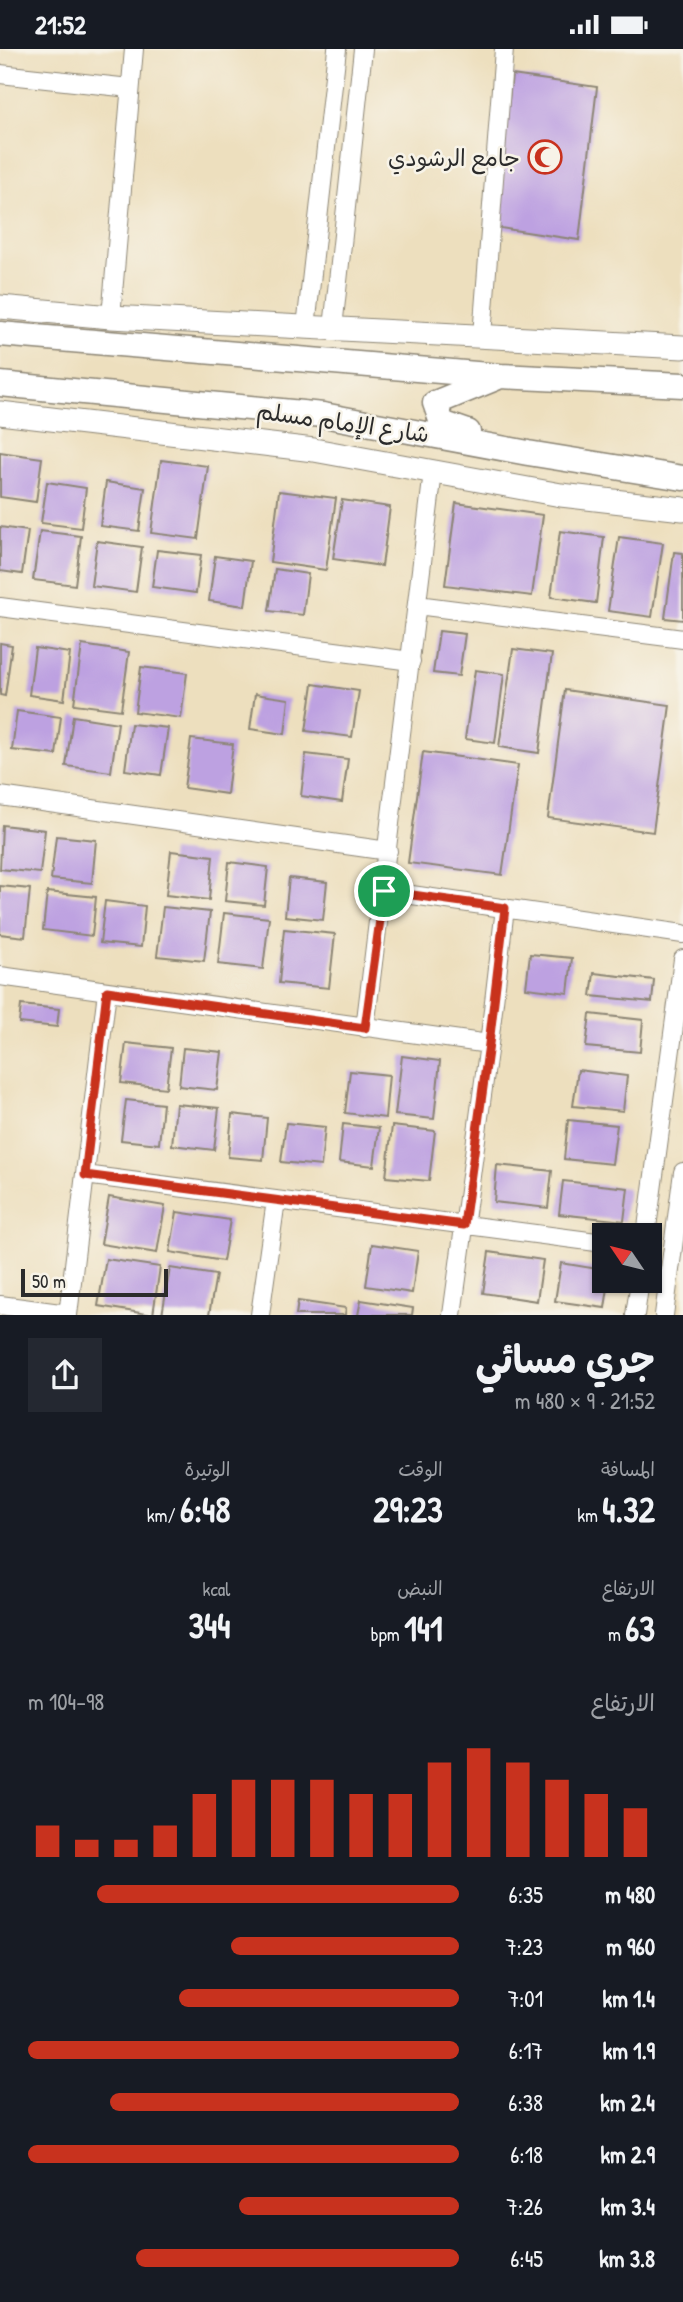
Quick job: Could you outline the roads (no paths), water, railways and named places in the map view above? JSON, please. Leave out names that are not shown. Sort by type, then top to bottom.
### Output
[{"type":"main road","points":[[0,334],[500,376],[683,384]]},
{"type":"main road","points":[[500,376],[435,403],[442,422],[528,453]]},
{"type":"main road","name":"شارع الإمام مسلم","points":[[0,384],[323,415],[683,478]]},
{"type":"street","points":[[111,317],[134,49]]},
{"type":"street","points":[[306,327],[337,49]]},
{"type":"street","points":[[333,328],[363,49]]},
{"type":"street","points":[[482,336],[503,49]]},
{"type":"street","points":[[0,74],[130,87]]},
{"type":"street","points":[[0,307],[111,317],[683,347]]},
{"type":"street","points":[[0,413],[314,450],[561,495],[683,509]]},
{"type":"street","points":[[365,1028],[384,891],[433,472]]},
{"type":"street","points":[[417,604],[683,639]]},
{"type":"street","points":[[0,607],[411,661]]},
{"type":"street","points":[[0,796],[388,851]]},
{"type":"street","points":[[384,891],[683,934]]},
{"type":"street","points":[[452,1315],[505,908]]},
{"type":"street","points":[[648,1223],[683,959]]},
{"type":"street","points":[[0,976],[489,1044]]},
{"type":"street","points":[[0,1305],[68,1315],[107,991]]},
{"type":"street","points":[[664,1315],[680,1216],[683,1172]]},
{"type":"street","points":[[85,1175],[592,1241]]},
{"type":"street","points":[[260,1315],[276,1200]]},
{"type":"street","points":[[635,1315],[638,1293]]},
{"type":"place","name":"جامع الرشودي","points":[[545,157]]}]
